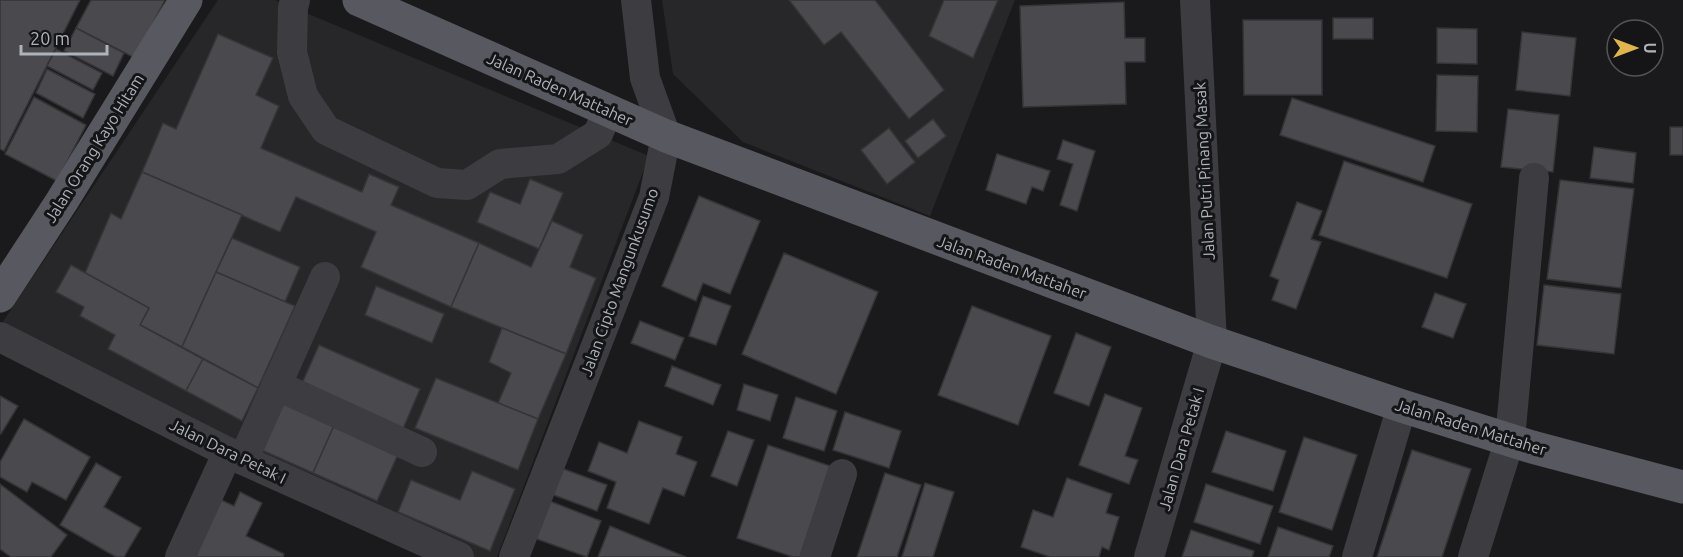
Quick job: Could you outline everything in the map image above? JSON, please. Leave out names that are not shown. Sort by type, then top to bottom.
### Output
[{"type":"main road","name":"Jalan Orang Kayo Hitam","points":[[0,296],[62,201],[186,0]]},
{"type":"main road","name":"Jalan Raden Mattaher","points":[[359,0],[666,136],[1212,342],[1402,406],[1543,450],[1683,487]]},
{"type":"street","points":[[296,0],[293,8],[292,52],[303,96],[326,130],[437,183],[467,185],[500,164],[558,159],[598,134],[608,110]]},
{"type":"street","points":[[636,0],[645,78],[666,136]]},
{"type":"street","name":"Jalan Putri Pinang Masak","points":[[1204,0],[1212,342]]},
{"type":"street","name":"Jalan Cipto Mangunkusumo","points":[[514,557],[654,196],[666,136]]},
{"type":"street","points":[[1473,557],[1510,439],[1534,178]]},
{"type":"street","points":[[180,557],[276,385],[325,277]]},
{"type":"street","name":"Jalan Dara Petak I","points":[[0,337],[235,456],[459,557]]},
{"type":"street","name":"Jalan Dara Petak I","points":[[1149,557],[1212,342]]},
{"type":"street","points":[[276,385],[422,452]]},
{"type":"street","points":[[1357,557],[1402,406]]},
{"type":"street","points":[[815,557],[842,474]]},
{"type":"shaded area","points":[[218,0],[275,0],[649,156],[497,557],[470,557],[0,326]]},
{"type":"shaded area","points":[[662,0],[1015,0],[930,216],[743,142],[673,74]]},
{"type":"building","points":[[0,0],[80,0],[4,151],[0,149]]},
{"type":"building","points":[[91,0],[165,0],[135,58],[76,28]]},
{"type":"building","points":[[789,0],[875,0],[944,90],[909,119],[841,32],[824,45]]},
{"type":"building","points":[[944,0],[998,0],[973,58],[929,36]]},
{"type":"building","points":[[1124,2],[1125,38],[1145,38],[1145,62],[1125,62],[1126,104],[1023,107],[1020,6]]},
{"type":"building","points":[[1333,18],[1373,18],[1373,39],[1333,39]]},
{"type":"building","points":[[1243,20],[1322,20],[1322,95],[1244,95]]},
{"type":"building","points":[[76,28],[124,53],[113,76],[64,51]]},
{"type":"building","points":[[1437,28],[1477,29],[1477,64],[1437,63]]},
{"type":"building","points":[[1522,32],[1576,38],[1570,96],[1516,90]]},
{"type":"building","points":[[218,34],[273,58],[256,95],[279,106],[261,148],[362,192],[369,174],[399,187],[391,205],[479,243],[451,307],[361,267],[376,232],[296,197],[280,232],[142,172],[163,123],[176,129]]},
{"type":"building","points":[[56,49],[102,73],[93,90],[47,66]]},
{"type":"building","points":[[47,69],[95,94],[83,118],[36,93]]},
{"type":"building","points":[[1437,75],[1478,76],[1477,132],[1436,131]]},
{"type":"building","points":[[34,97],[86,125],[57,181],[5,154]]},
{"type":"building","points":[[1292,98],[1435,146],[1423,182],[1280,135]]},
{"type":"building","points":[[1508,109],[1559,115],[1553,172],[1501,167]]},
{"type":"building","points":[[933,119],[946,136],[918,158],[905,141]]},
{"type":"building","points":[[1670,127],[1683,127],[1683,155],[1670,155]]},
{"type":"building","points":[[889,128],[915,162],[887,184],[861,150]]},
{"type":"building","points":[[1063,140],[1095,151],[1077,211],[1060,205],[1073,164],[1057,159]]},
{"type":"building","points":[[1594,147],[1636,153],[1633,183],[1590,178]]},
{"type":"building","points":[[997,154],[1050,171],[1043,191],[1032,187],[1026,204],[986,190]]},
{"type":"building","points":[[1344,161],[1472,204],[1447,278],[1319,235]]},
{"type":"building","points":[[142,172],[242,215],[182,347],[140,325],[149,308],[85,273],[111,213],[121,219]]},
{"type":"building","points":[[530,179],[563,193],[539,249],[477,222],[490,192],[520,204]]},
{"type":"building","points":[[1560,180],[1634,189],[1621,288],[1547,279]]},
{"type":"building","points":[[699,196],[760,221],[730,294],[703,283],[696,301],[662,286]]},
{"type":"building","points":[[1297,202],[1322,211],[1311,239],[1321,242],[1296,309],[1272,300],[1279,280],[1270,276]]},
{"type":"building","points":[[552,221],[583,235],[570,267],[596,278],[566,354],[451,307],[479,243],[531,267]]},
{"type":"building","points":[[232,238],[300,267],[285,302],[216,272]]},
{"type":"building","points":[[784,253],[878,292],[836,394],[742,354]]},
{"type":"building","points":[[71,265],[149,308],[140,325],[203,359],[186,391],[108,349],[115,335],[80,316],[84,307],[56,292]]},
{"type":"building","points":[[216,272],[295,306],[258,388],[182,347]]},
{"type":"building","points":[[1544,285],[1621,294],[1614,354],[1537,345]]},
{"type":"building","points":[[376,286],[444,314],[432,343],[365,315]]},
{"type":"building","points":[[1435,293],[1466,304],[1453,338],[1422,327]]},
{"type":"building","points":[[703,296],[731,306],[716,345],[689,336]]},
{"type":"building","points":[[972,306],[1051,336],[1018,425],[938,395]]},
{"type":"building","points":[[640,321],[684,338],[675,360],[631,343]]},
{"type":"building","points":[[502,328],[566,354],[538,419],[498,403],[511,373],[489,362]]},
{"type":"building","points":[[1076,333],[1111,347],[1089,406],[1054,393]]},
{"type":"building","points":[[319,345],[420,389],[400,436],[299,390]]},
{"type":"building","points":[[203,359],[258,388],[242,421],[186,391]]},
{"type":"building","points":[[672,366],[721,385],[713,405],[665,386]]},
{"type":"building","points":[[436,378],[538,419],[518,470],[415,428]]},
{"type":"building","points":[[744,384],[778,395],[770,421],[737,410]]},
{"type":"building","points":[[1105,394],[1142,408],[1125,456],[1138,460],[1129,484],[1079,465]]},
{"type":"building","points":[[0,396],[18,406],[1,434],[0,434]]},
{"type":"building","points":[[280,396],[336,421],[313,473],[257,448]]},
{"type":"building","points":[[796,397],[837,411],[824,451],[783,438]]},
{"type":"building","points":[[845,412],[901,431],[889,468],[833,450]]},
{"type":"building","points":[[24,419],[90,457],[66,500],[32,482],[27,492],[0,477],[0,462]]},
{"type":"building","points":[[336,421],[400,450],[377,501],[313,473]]},
{"type":"building","points":[[639,421],[682,437],[676,454],[697,462],[684,496],[663,488],[649,524],[607,508],[616,482],[588,471],[599,442],[627,453]]},
{"type":"building","points":[[728,431],[754,440],[737,486],[711,476]]},
{"type":"building","points":[[1226,431],[1286,451],[1273,491],[1212,472]]},
{"type":"building","points":[[1304,437],[1357,455],[1332,530],[1279,512]]},
{"type":"building","points":[[768,445],[830,466],[800,557],[793,557],[737,538]]},
{"type":"building","points":[[1412,450],[1471,469],[1442,557],[1377,557]]},
{"type":"building","points":[[96,463],[121,477],[104,507],[141,528],[124,557],[116,557],[60,525]]},
{"type":"building","points":[[561,468],[607,485],[597,511],[551,494]]},
{"type":"building","points":[[472,471],[515,489],[490,551],[398,512],[411,480],[460,500]]},
{"type":"building","points":[[885,473],[921,485],[897,557],[857,557]]},
{"type":"building","points":[[1067,478],[1112,494],[1106,513],[1119,517],[1109,550],[1102,547],[1099,557],[1050,557],[1021,547],[1033,510],[1053,517]]},
{"type":"building","points":[[925,483],[954,492],[933,557],[902,557]]},
{"type":"building","points":[[0,484],[67,535],[51,557],[11,557],[0,549]]},
{"type":"building","points":[[1206,484],[1273,506],[1260,544],[1194,522]]},
{"type":"building","points":[[240,492],[262,503],[246,536],[284,554],[283,557],[192,557],[219,499],[234,506]]},
{"type":"building","points":[[547,500],[601,521],[587,557],[534,538]]},
{"type":"building","points":[[610,526],[686,557],[598,557]]},
{"type":"building","points":[[1278,527],[1333,546],[1329,557],[1268,557]]},
{"type":"building","points":[[1191,530],[1254,551],[1252,557],[1182,557]]}]
